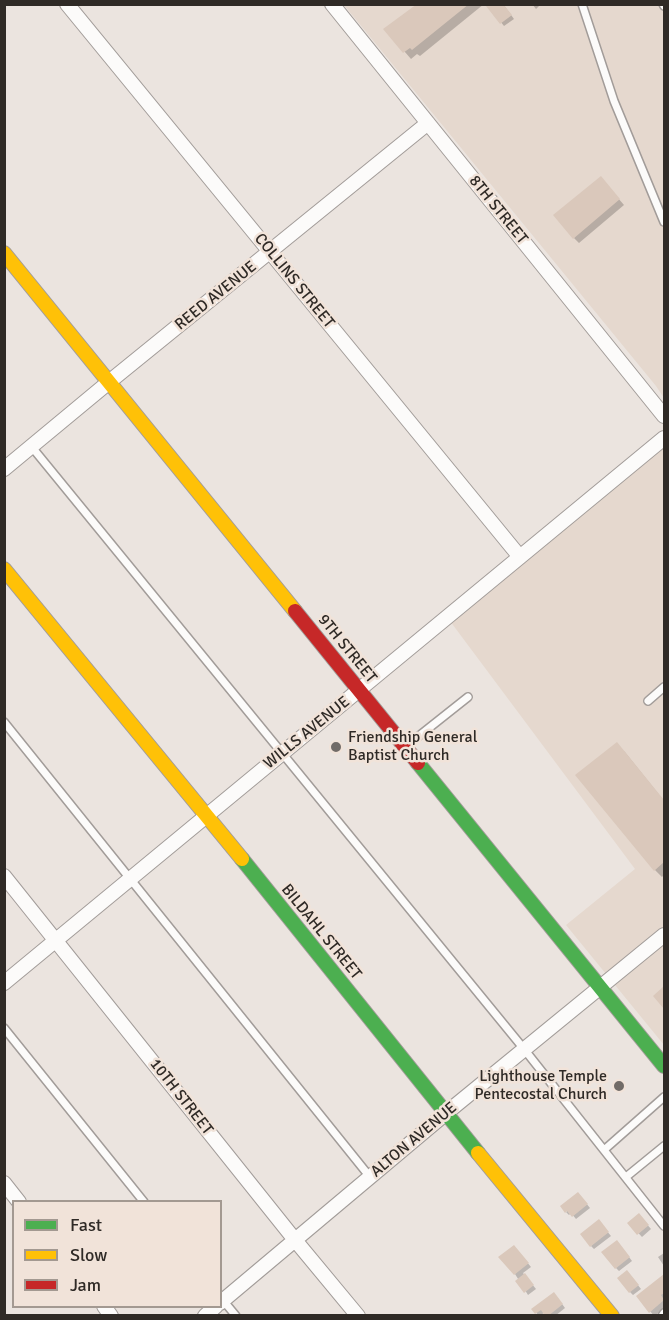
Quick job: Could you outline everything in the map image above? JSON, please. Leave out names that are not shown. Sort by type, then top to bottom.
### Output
[{"type":"street","name":"COLLINS STREET","points":[[67,4],[520,557]]},
{"type":"street","name":"8TH STREET","points":[[332,4],[664,416]]},
{"type":"street","name":"REED AVENUE","points":[[4,469],[428,123]]},
{"type":"street","name":"9TH STREET","points":[[4,253],[664,1066]]},
{"type":"street","name":"WILLS AVENUE","points":[[4,983],[664,438]]},
{"type":"street","name":"BILDAHL STREET","points":[[4,569],[207,816],[445,1114],[612,1316]]},
{"type":"street","name":"10TH STREET","points":[[4,876],[358,1316]]},
{"type":"street","name":"ALTON AVENUE","points":[[222,1300],[664,935]]},
{"type":"street","points":[[4,1183],[17,1200]]},
{"type":"lane","points":[[582,4],[614,101],[664,222]]},
{"type":"lane","points":[[31,446],[524,1049],[664,1226]]},
{"type":"lane","points":[[648,701],[664,687]]},
{"type":"lane","points":[[405,747],[468,697]]},
{"type":"lane","points":[[4,722],[370,1177]]},
{"type":"lane","points":[[4,1028],[142,1200]]},
{"type":"lane","points":[[604,1150],[664,1097]]},
{"type":"lane","points":[[626,1177],[664,1146]]},
{"type":"lane","points":[[222,1304],[236,1316]]},
{"type":"shaded area","points":[[344,5],[664,5],[664,398],[656,386]]},
{"type":"shaded area","points":[[664,447],[664,1045],[566,925],[635,869],[447,617]]},
{"type":"building","points":[[417,4],[469,4],[412,50],[410,48],[403,53],[383,29]]},
{"type":"building","points":[[487,4],[503,4],[512,15],[500,24],[486,6]]},
{"type":"building","points":[[601,176],[620,199],[573,239],[553,215]]},
{"type":"building","points":[[617,742],[664,800],[664,862],[654,871],[575,775]]},
{"type":"building","points":[[664,986],[664,1009],[653,996]]},
{"type":"building","points":[[578,1192],[588,1204],[572,1217],[560,1206]]},
{"type":"building","points":[[639,1213],[649,1225],[637,1235],[627,1223]]},
{"type":"building","points":[[599,1219],[609,1232],[590,1247],[580,1234]]},
{"type":"building","points":[[617,1240],[630,1257],[615,1269],[601,1252]]},
{"type":"building","points":[[514,1245],[529,1263],[514,1275],[498,1257]]},
{"type":"building","points":[[627,1270],[639,1285],[629,1293],[617,1278]]},
{"type":"building","points":[[525,1273],[534,1285],[524,1293],[515,1281]]},
{"type":"building","points":[[664,1274],[664,1293],[661,1295],[664,1300],[649,1313],[636,1296]]},
{"type":"building","points":[[554,1292],[563,1304],[548,1316],[545,1316],[541,1310],[535,1314],[531,1309]]},
{"type":"traffic: fast","points":[[418,763],[664,1066]]},
{"type":"traffic: fast","points":[[242,859],[478,1153]]},
{"type":"traffic: slow","points":[[4,253],[295,611]]},
{"type":"traffic: slow","points":[[4,569],[242,859]]},
{"type":"traffic: slow","points":[[478,1153],[612,1316]]},
{"type":"traffic: jam","points":[[295,611],[418,763]]},
{"type":"place","name":"Friendship General Baptist Church","points":[[336,747]]},
{"type":"place","name":"Lighthouse Temple Pentecostal Church","points":[[619,1086]]}]
